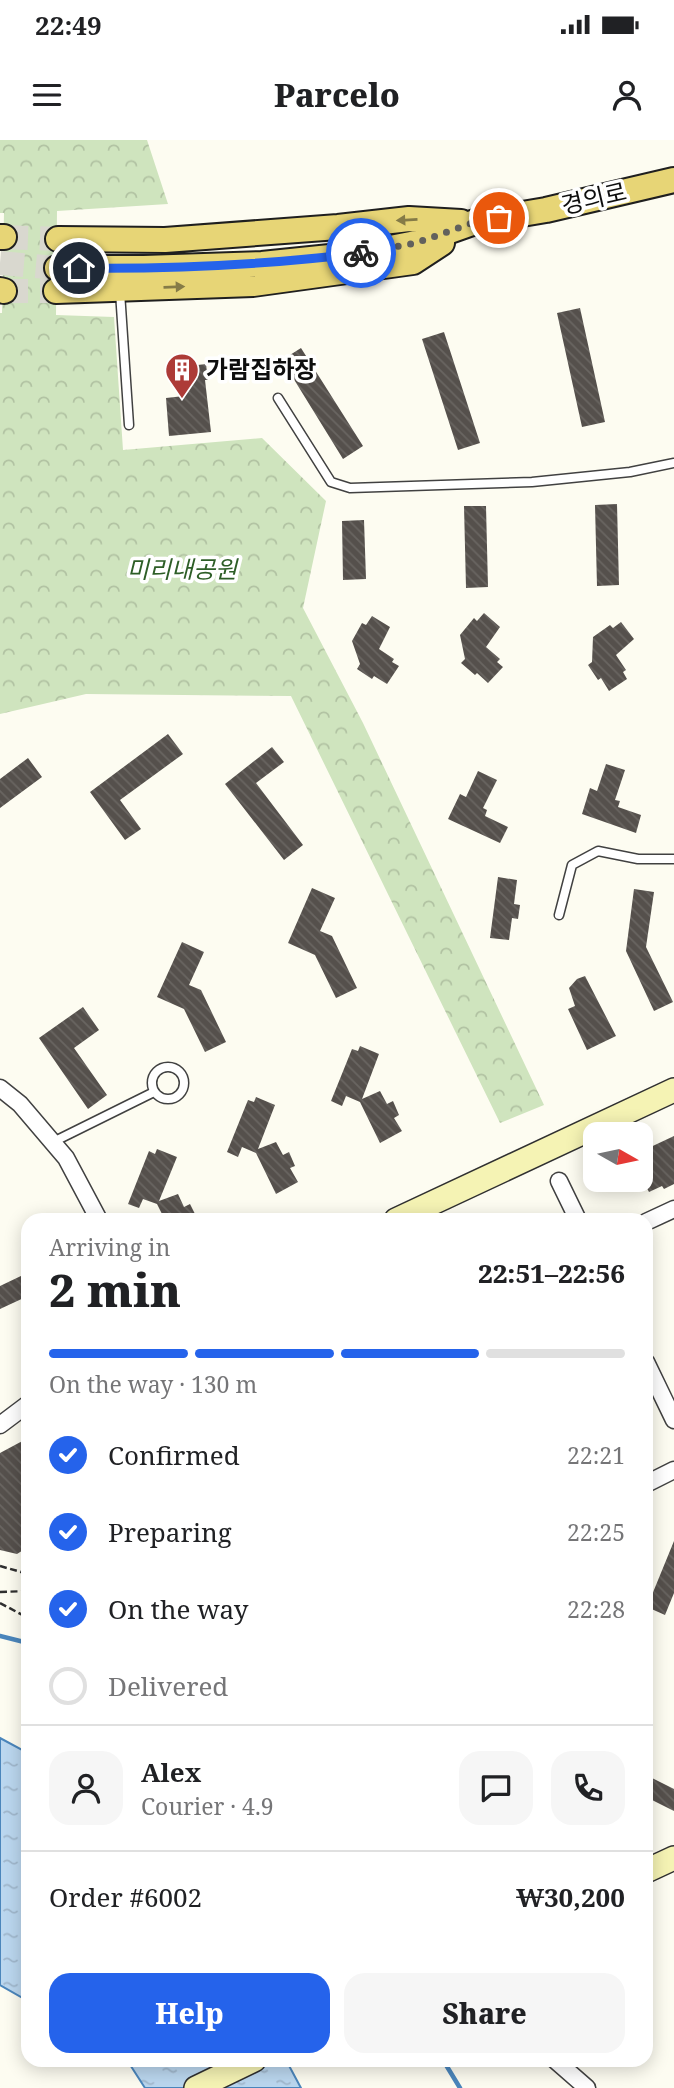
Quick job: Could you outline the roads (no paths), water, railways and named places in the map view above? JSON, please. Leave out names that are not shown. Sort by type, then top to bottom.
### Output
[{"type":"main road","name":"경의로","points":[[120,289],[57,279],[144,268],[262,264],[359,254],[416,243],[475,222],[546,210],[674,180]]},
{"type":"main road","points":[[58,239],[165,240],[409,219],[475,222]]},
{"type":"main road","points":[[120,289],[253,284],[413,262],[475,222]]},
{"type":"street","points":[[0,1088],[20,1104],[66,1158],[95,1213]]},
{"type":"street","points":[[411,1213],[674,1090]]},
{"type":"street","points":[[559,1181],[575,1213]]},
{"type":"street","points":[[653,1219],[674,1209]]},
{"type":"street","points":[[653,1376],[674,1420]]},
{"type":"street","points":[[0,1425],[21,1409]]},
{"type":"street","points":[[653,1481],[674,1471]]},
{"type":"street","points":[[653,1868],[674,1857]]},
{"type":"street","points":[[196,2088],[240,2067]]},
{"type":"street","points":[[563,2067],[587,2088]]},
{"type":"lane","points":[[120,289],[129,425]]},
{"type":"lane","points":[[278,398],[331,482],[350,488],[532,482],[630,472],[674,463]]},
{"type":"lane","points":[[559,915],[572,865],[598,851],[638,859],[674,859]]},
{"type":"lane","points":[[173,1067],[182,1074],[184,1089],[177,1097],[167,1100],[154,1092],[153,1076],[162,1068],[173,1067]]},
{"type":"lane","points":[[52,1142],[154,1092]]},
{"type":"water","points":[[0,1738],[21,1749],[21,1997],[0,1985]]},
{"type":"water","points":[[132,2067],[290,2067],[301,2088],[145,2088]]},
{"type":"waterway","points":[[0,1636],[21,1641]]},
{"type":"waterway","points":[[447,2067],[460,2088]]},
{"type":"tunnel","points":[[4,237],[58,239]]},
{"type":"tunnel","points":[[0,263],[57,268]]},
{"type":"tunnel","points":[[4,291],[56,291]]},
{"type":"place","name":"가람집하장","points":[[182,400]]},
{"type":"park label","name":"미리내공원","points":[[182,570]]}]
